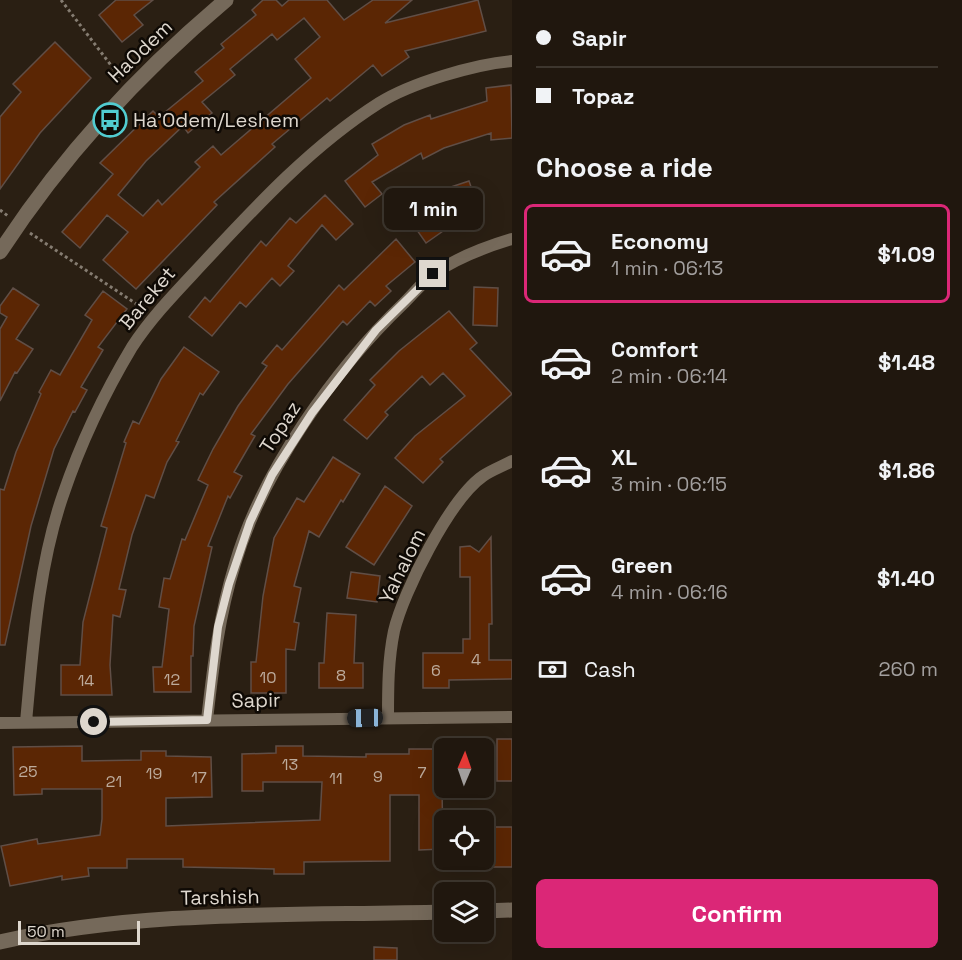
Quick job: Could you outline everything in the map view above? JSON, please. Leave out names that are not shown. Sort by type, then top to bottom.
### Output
[{"type":"street","name":"HaOdem","points":[[0,252],[92,129],[129,90],[226,0]]},
{"type":"street","name":"Bareket","points":[[26,722],[33,644],[45,562],[63,495],[97,416],[133,347],[250,213],[332,137],[381,102],[433,80],[493,63],[512,61]]},
{"type":"street","name":"Topaz","points":[[207,720],[218,627],[232,573],[250,522],[272,475],[312,413],[376,330],[433,274],[482,248],[512,239]]},
{"type":"street","name":"Yahalom","points":[[388,718],[388,671],[394,630],[406,597],[435,539],[459,503],[482,476],[512,461]]},
{"type":"street","name":"Sapir","points":[[0,723],[512,717]]},
{"type":"street","points":[[494,911],[512,910]]},
{"type":"street","name":"Tarshish","points":[[0,942],[49,931],[129,920],[434,912]]},
{"type":"path","points":[[61,0],[129,90]]},
{"type":"path","points":[[18,225],[157,317]]},
{"type":"building","points":[[116,0],[153,0],[134,15],[143,25],[122,42],[99,15]]},
{"type":"building","points":[[263,0],[276,0],[282,6],[289,0],[327,0],[344,20],[373,0],[412,0],[385,23],[478,0],[486,31],[405,51],[409,57],[382,76],[373,65],[330,101],[327,98],[272,144],[275,147],[214,202],[217,205],[136,289],[103,260],[128,232],[107,215],[80,248],[62,232],[113,174],[100,163],[153,111],[159,117],[203,81],[195,72],[224,48],[221,44],[256,15],[252,10]],"holes":[[[304,18],[320,37],[295,59],[311,78],[221,155],[213,146],[195,162],[200,167],[162,205],[158,200],[143,216],[118,195],[146,161],[183,126],[188,133],[212,113],[202,102],[235,75],[230,69],[272,34],[277,40]]]},
{"type":"building","points":[[55,42],[91,78],[40,133],[0,189],[0,117],[21,92],[13,84]]},
{"type":"building","points":[[511,85],[512,138],[491,140],[491,133],[444,148],[423,159],[421,153],[372,182],[382,194],[365,207],[345,181],[378,155],[372,144],[404,125],[430,115],[431,119],[487,101],[486,88]]},
{"type":"building","points":[[469,181],[483,221],[458,229],[456,222],[426,243],[407,216],[445,189]]},
{"type":"building","points":[[325,195],[353,224],[336,240],[322,225],[288,266],[294,271],[280,286],[272,278],[246,307],[240,302],[212,336],[189,317],[205,297],[210,302],[261,241],[266,246],[290,218],[296,223]]},
{"type":"building","points":[[396,239],[415,262],[386,286],[391,291],[375,306],[370,301],[347,325],[343,321],[288,384],[251,434],[255,436],[234,472],[242,476],[230,498],[228,496],[208,546],[212,547],[194,626],[191,692],[154,692],[153,667],[162,667],[169,609],[159,607],[164,578],[170,579],[182,539],[185,540],[208,485],[198,480],[213,449],[238,406],[267,366],[262,363],[277,345],[282,350],[339,285],[344,290]]},
{"type":"building","points":[[474,287],[498,288],[497,326],[473,325]]},
{"type":"building","points":[[13,288],[39,305],[16,339],[33,349],[17,373],[15,372],[0,401],[0,329],[7,317],[0,313],[0,306]]},
{"type":"building","points":[[103,291],[127,309],[98,347],[103,350],[81,387],[87,390],[75,412],[73,411],[54,449],[31,526],[5,645],[0,645],[0,489],[4,490],[16,452],[41,394],[39,392],[51,370],[60,375],[92,320],[85,315]]},
{"type":"building","points":[[449,311],[477,343],[470,349],[512,394],[440,459],[443,462],[423,483],[395,458],[415,436],[465,396],[443,373],[430,385],[422,376],[385,412],[388,415],[367,439],[344,420],[375,385],[370,380],[399,351]]},
{"type":"building","points":[[184,347],[219,372],[203,395],[200,393],[176,441],[179,442],[167,462],[154,498],[146,495],[132,535],[119,589],[126,590],[120,617],[113,615],[110,665],[112,695],[61,695],[61,665],[80,665],[83,622],[107,528],[101,526],[126,443],[124,442],[133,421],[139,424],[161,379]]},
{"type":"building","points":[[333,457],[360,474],[319,537],[309,531],[294,586],[301,588],[294,622],[299,623],[295,650],[286,649],[286,693],[251,693],[251,662],[256,662],[263,596],[274,538],[297,498],[304,502]]},
{"type":"building","points":[[385,486],[412,506],[374,565],[346,547]]},
{"type":"building","points":[[491,537],[492,624],[489,624],[489,660],[512,660],[512,679],[449,680],[449,688],[423,688],[423,653],[463,653],[463,639],[470,639],[470,577],[460,577],[460,547],[470,546],[479,552]]},
{"type":"building","points":[[351,572],[380,576],[377,602],[347,598]]},
{"type":"building","points":[[327,613],[356,615],[354,663],[363,663],[363,688],[319,688],[319,663],[324,663]]},
{"type":"building","points":[[497,739],[512,739],[512,781],[497,781]]},
{"type":"building","points":[[82,746],[82,761],[141,760],[141,751],[166,751],[166,756],[211,757],[212,797],[166,798],[166,826],[320,820],[322,782],[263,782],[263,791],[242,791],[242,754],[276,753],[276,746],[303,746],[303,756],[366,757],[366,754],[409,754],[409,749],[434,749],[434,798],[442,798],[442,810],[434,810],[434,849],[419,850],[419,795],[390,795],[390,861],[304,862],[304,874],[274,874],[274,869],[183,867],[183,859],[127,859],[127,868],[88,868],[89,876],[62,880],[62,876],[10,886],[1,846],[37,839],[38,844],[100,835],[102,819],[102,789],[42,789],[42,794],[14,795],[13,747]]},
{"type":"building","points":[[494,827],[512,827],[512,867],[494,867]]},
{"type":"building","points":[[374,947],[397,948],[397,960],[374,960]]},
{"type":"place","name":"Ha'Odem/Leshem","points":[[110,120]]},
{"type":"route","points":[[94,722],[207,720],[218,627],[229,584],[250,522],[272,475],[312,413],[376,330],[433,274]]}]
